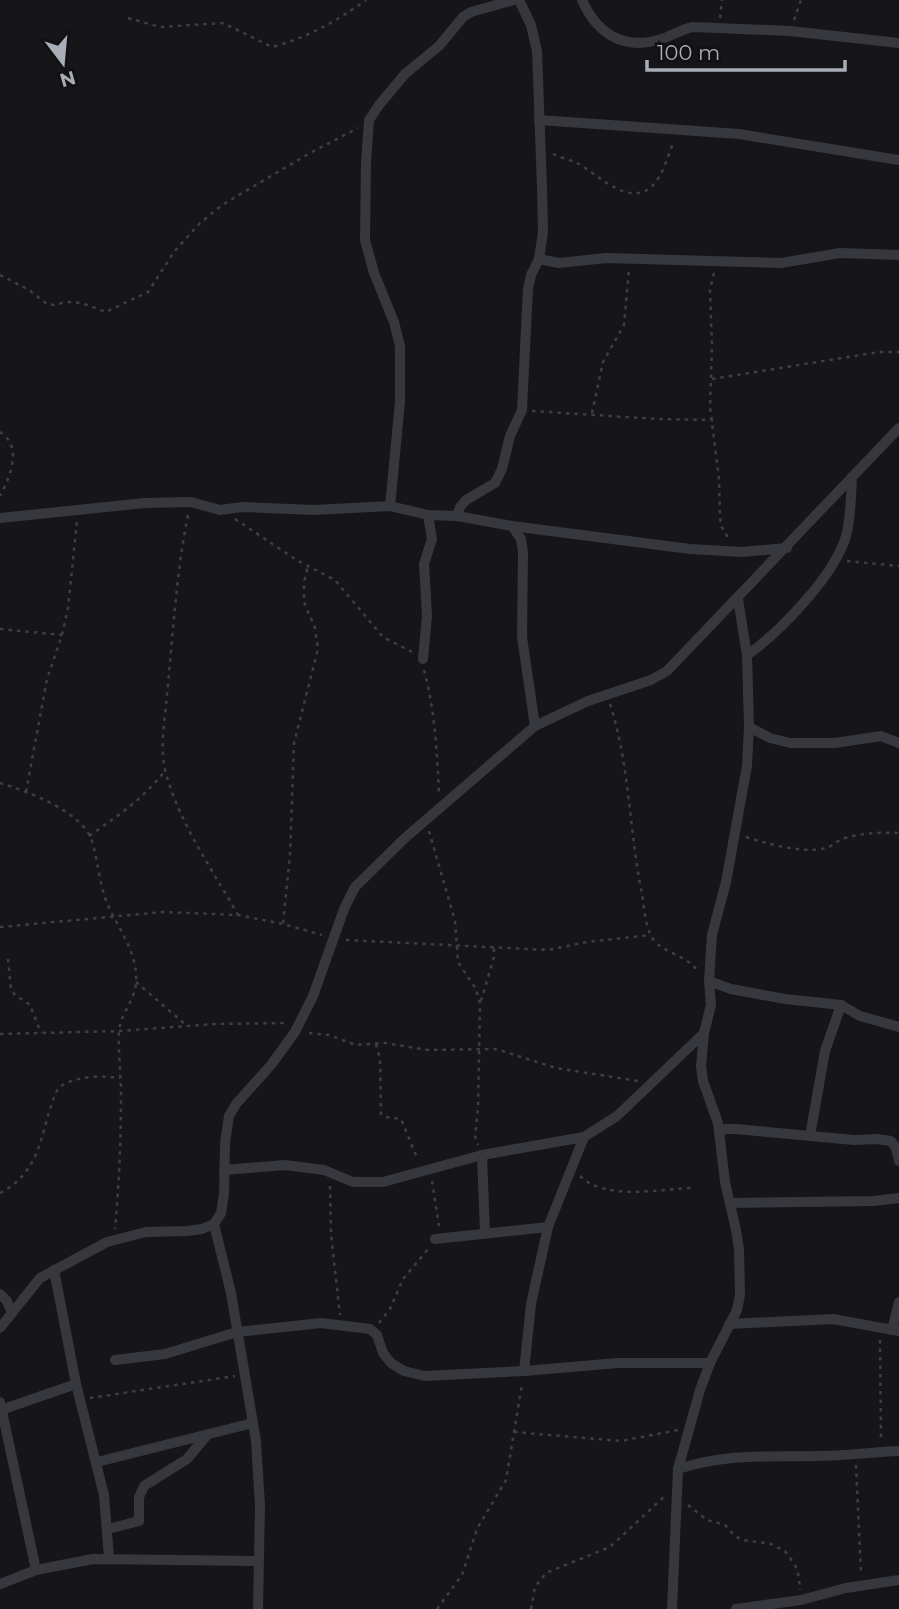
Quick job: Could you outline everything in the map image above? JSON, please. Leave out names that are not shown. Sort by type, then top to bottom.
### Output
[{"type":"street","points":[[390,506],[400,402],[400,346],[394,321],[374,272],[365,240],[369,120],[405,74],[439,46],[463,17],[471,12],[516,0],[531,26],[537,51],[541,149],[542,232],[538,259],[528,289],[522,410],[510,436],[502,469],[495,483],[467,499],[457,516]]},
{"type":"street","points":[[582,0],[598,27],[606,35],[615,38],[650,41],[693,27],[790,32],[899,43]]},
{"type":"street","points":[[539,120],[739,134],[899,160]]},
{"type":"street","points":[[538,259],[559,263],[606,258],[724,263],[789,262],[841,253],[899,255]]},
{"type":"street","points":[[0,1328],[40,1278],[115,1240],[146,1232],[202,1229],[214,1224],[221,1213],[229,1116],[298,1027],[355,887],[439,807],[535,726],[607,695],[651,680],[667,671],[899,428]]},
{"type":"street","points":[[747,654],[783,625],[836,560],[846,535],[852,477]]},
{"type":"street","points":[[0,518],[145,503],[191,502],[220,510],[243,507],[314,510],[390,506],[428,515],[457,516],[512,526],[690,549],[742,552],[787,548]]},
{"type":"street","points":[[423,659],[427,616],[424,564],[432,539],[428,515]]},
{"type":"street","points":[[512,526],[521,539],[523,552],[522,637],[535,726]]},
{"type":"street","points":[[672,1609],[678,1469],[688,1427],[709,1363],[737,1310],[740,1295],[739,1250],[725,1182],[718,1123],[703,1081],[704,1033],[711,1006],[709,981],[712,935],[726,882],[745,785],[749,727],[747,654],[738,598]]},
{"type":"street","points":[[749,727],[771,738],[790,743],[825,744],[881,736],[899,743]]},
{"type":"street","points":[[709,981],[731,989],[785,999],[841,1005],[860,1017],[899,1027]]},
{"type":"street","points":[[810,1136],[825,1051],[841,1005]]},
{"type":"street","points":[[224,1170],[285,1165],[330,1172],[353,1182],[383,1182],[482,1154],[584,1138],[617,1116],[704,1033]]},
{"type":"street","points":[[719,1133],[724,1129],[736,1129],[891,1141],[899,1161]]},
{"type":"street","points":[[524,1371],[531,1304],[548,1227],[584,1138]]},
{"type":"street","points":[[482,1154],[485,1233]]},
{"type":"street","points":[[731,1203],[874,1201],[899,1198]]},
{"type":"street","points":[[214,1224],[231,1293],[253,1423],[260,1505],[258,1609]]},
{"type":"street","points":[[435,1240],[548,1227]]},
{"type":"street","points":[[54,1270],[76,1384],[104,1495],[109,1558]]},
{"type":"street","points":[[0,1294],[7,1301],[12,1313]]},
{"type":"street","points":[[729,1324],[833,1319],[896,1330],[899,1302]]},
{"type":"street","points":[[115,1360],[165,1354],[237,1332],[321,1323],[364,1326],[373,1331],[391,1363],[404,1371],[425,1376],[618,1363],[709,1363]]},
{"type":"street","points":[[36,1570],[1,1406],[76,1384]]},
{"type":"street","points":[[97,1462],[253,1423]]},
{"type":"street","points":[[108,1529],[139,1521],[139,1497],[144,1486],[187,1459],[208,1434]]},
{"type":"street","points":[[678,1469],[734,1456],[899,1451]]},
{"type":"street","points":[[0,1584],[64,1563],[109,1558],[258,1561]]},
{"type":"street","points":[[736,1609],[801,1601],[861,1585],[899,1580]]},
{"type":"street","points":[[815,1596],[817,1609]]},
{"type":"path","points":[[128,18],[160,27],[223,23],[272,47],[299,40],[338,20],[366,0]]},
{"type":"path","points":[[719,29],[722,0]]},
{"type":"path","points":[[790,32],[802,0]]},
{"type":"path","points":[[0,275],[29,290],[47,304],[82,303],[106,312],[148,292],[174,252],[198,224],[222,205],[369,120]]},
{"type":"path","points":[[541,149],[576,163],[623,191],[639,193],[651,188],[658,179],[679,129]]},
{"type":"path","points":[[591,414],[603,362],[624,325],[630,259]]},
{"type":"path","points":[[724,263],[714,272],[710,290],[712,420],[721,526],[742,552]]},
{"type":"path","points":[[711,379],[878,352],[899,352]]},
{"type":"path","points":[[522,410],[712,420]]},
{"type":"path","points":[[0,432],[11,445],[12,452],[11,467],[0,496]]},
{"type":"path","points":[[191,502],[182,544],[171,639],[163,738],[165,771],[182,819],[194,843],[238,915]]},
{"type":"path","points":[[220,510],[335,580],[383,637],[423,659],[431,694],[439,807]]},
{"type":"path","points":[[26,792],[47,679],[68,608],[78,512]]},
{"type":"path","points":[[836,560],[899,566]]},
{"type":"path","points":[[283,924],[290,855],[293,743],[318,649],[315,628],[304,602],[308,566]]},
{"type":"path","points":[[0,629],[62,635]]},
{"type":"path","points":[[607,695],[626,774],[638,876],[650,935],[662,946],[687,960],[709,981]]},
{"type":"path","points":[[89,836],[135,804],[149,792],[165,771]]},
{"type":"path","points":[[0,783],[26,792],[77,821],[89,836],[107,903],[128,942],[136,982],[119,1031],[120,1156],[115,1240]]},
{"type":"path","points":[[426,819],[455,921],[458,962],[476,989],[480,1003]]},
{"type":"path","points":[[734,833],[768,844],[812,849],[825,848],[847,837],[875,832],[899,833]]},
{"type":"path","points":[[0,927],[163,912],[238,915],[283,924],[334,939],[456,946],[548,950],[587,942],[650,935]]},
{"type":"path","points":[[482,1154],[475,1136],[480,1003],[495,946]]},
{"type":"path","points":[[8,959],[11,989],[15,995],[29,1003],[41,1033]]},
{"type":"path","points":[[136,982],[186,1025]]},
{"type":"path","points":[[0,1034],[119,1031],[186,1025],[298,1027],[356,1045],[385,1043],[428,1050],[478,1048],[512,1053],[556,1068],[621,1076],[651,1084]]},
{"type":"path","points":[[373,1331],[390,1309],[403,1279],[435,1240],[439,1225],[439,1214],[426,1169],[401,1119],[381,1114],[380,1059],[376,1044]]},
{"type":"path","points":[[0,1193],[15,1185],[34,1160],[58,1088],[89,1077],[121,1079]]},
{"type":"path","points":[[571,1166],[585,1181],[621,1192],[691,1188]]},
{"type":"path","points":[[330,1172],[331,1235],[341,1325]]},
{"type":"path","points":[[877,1451],[881,1442],[879,1325]]},
{"type":"path","points":[[437,1609],[462,1575],[477,1529],[506,1480],[524,1371]]},
{"type":"path","points":[[80,1400],[245,1374]]},
{"type":"path","points":[[514,1432],[621,1441],[688,1427]]},
{"type":"path","points":[[855,1454],[861,1585]]},
{"type":"path","points":[[531,1609],[535,1587],[540,1578],[558,1567],[610,1547],[623,1538],[656,1502],[677,1492],[707,1520],[726,1525],[735,1536],[743,1540],[771,1544],[785,1551],[795,1565],[799,1577],[801,1601]]}]
